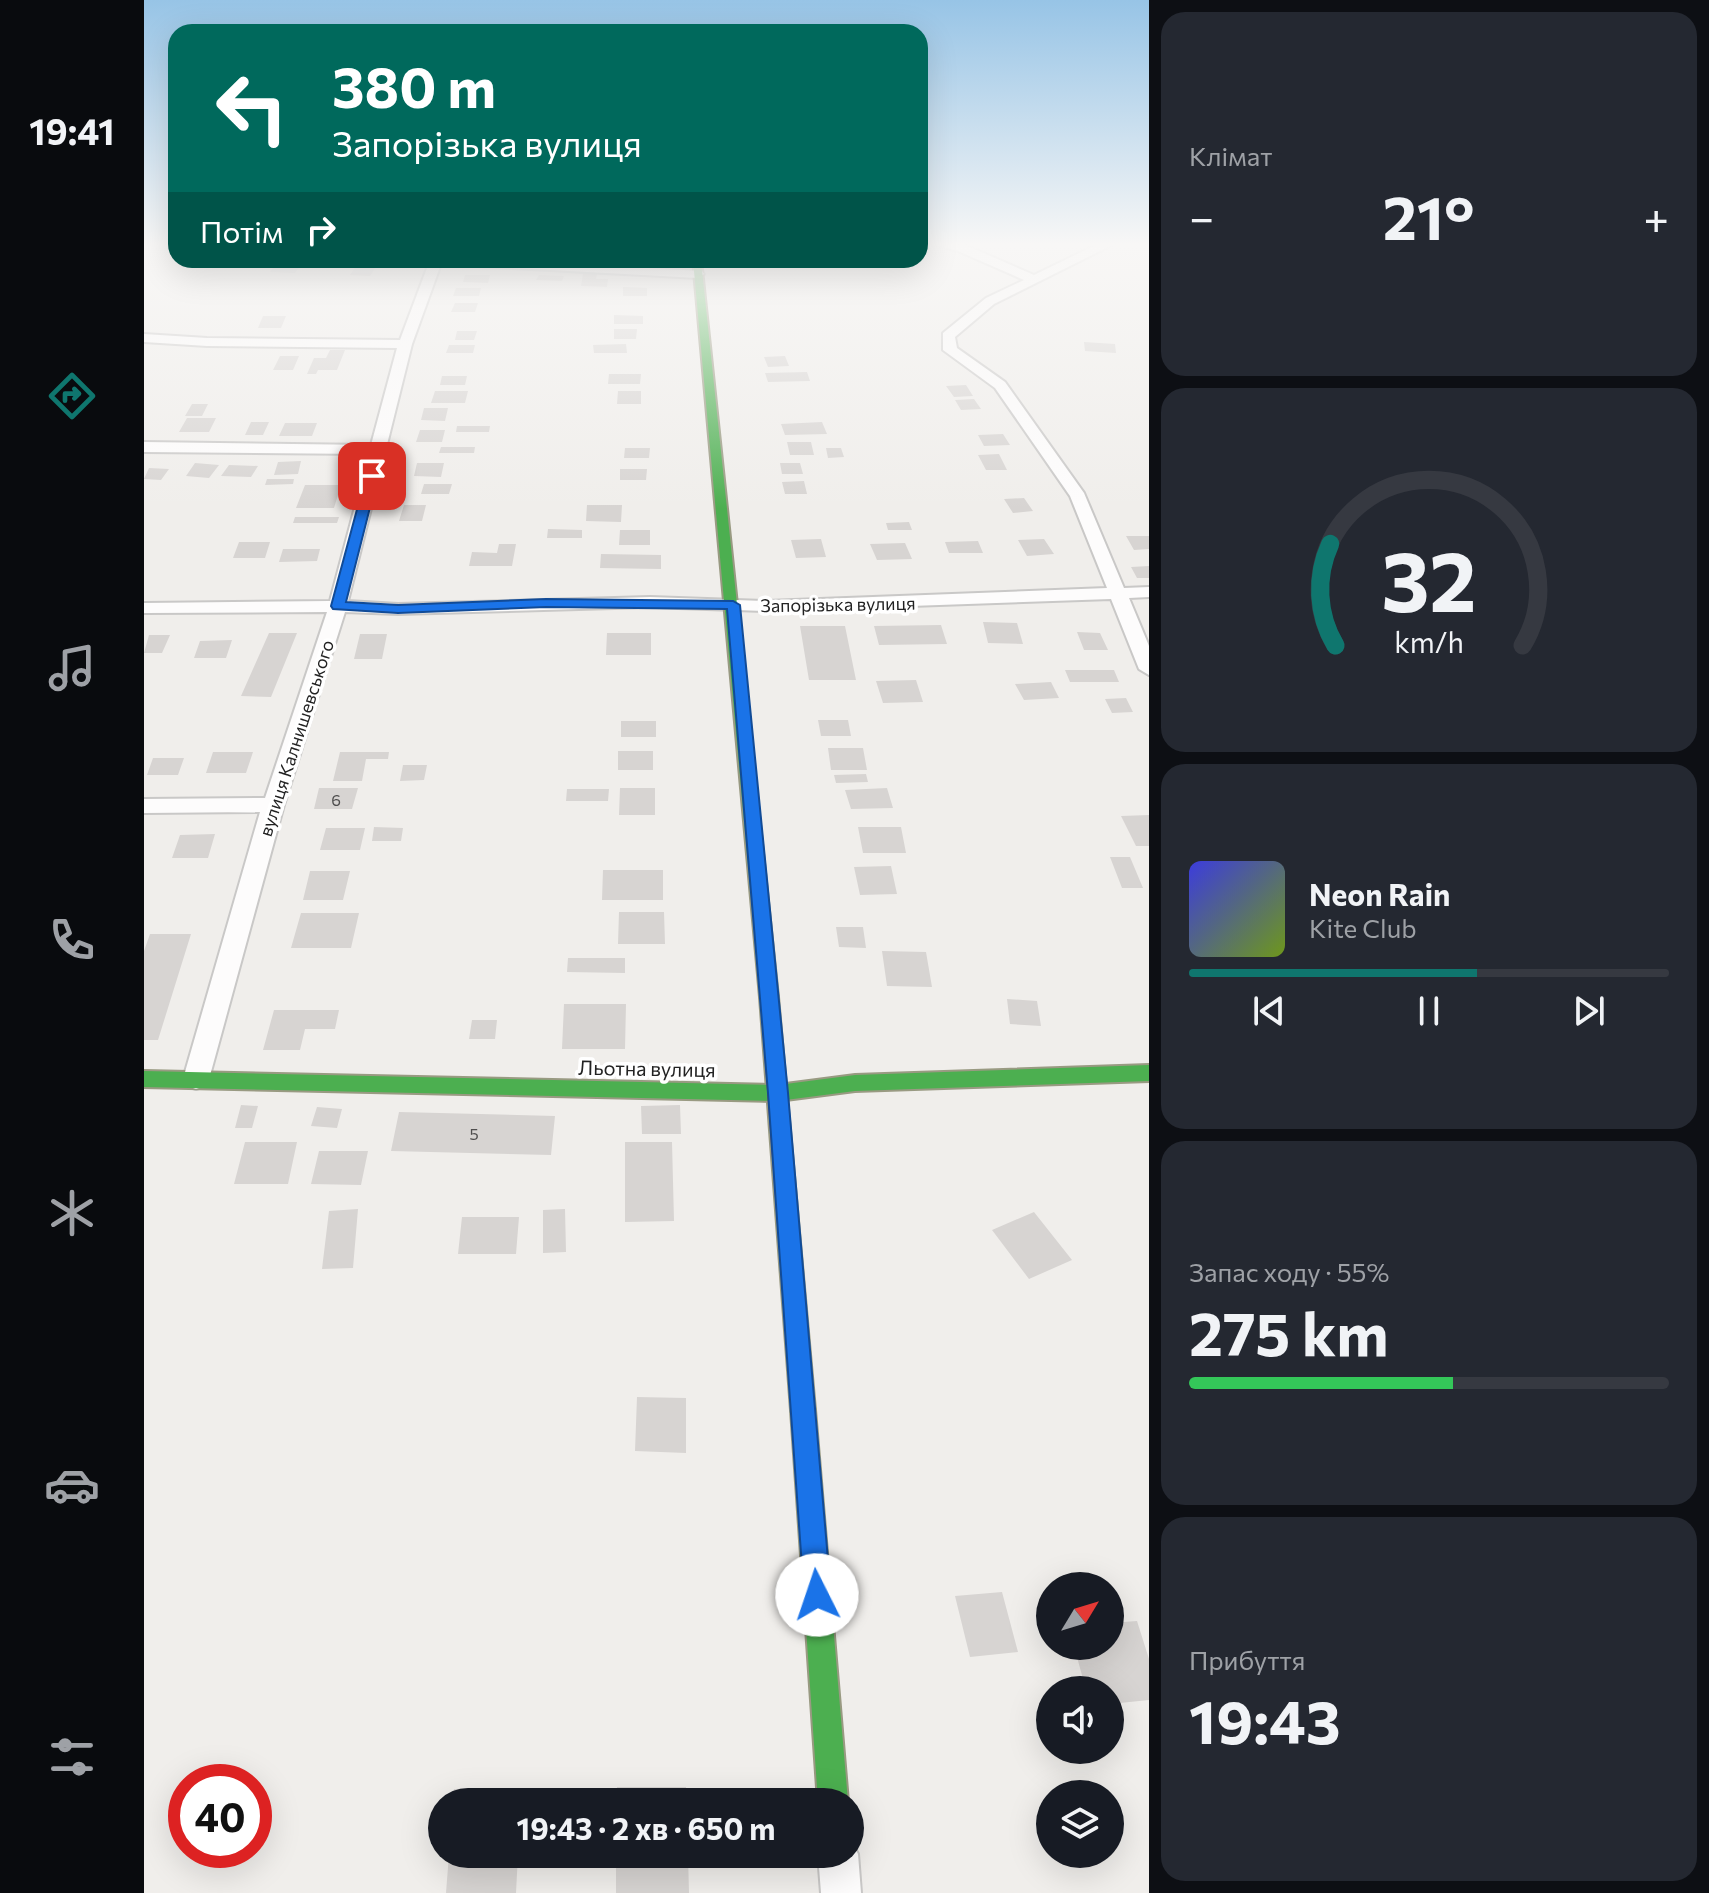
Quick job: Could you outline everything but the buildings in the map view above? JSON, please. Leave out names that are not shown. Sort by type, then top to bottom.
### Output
[{"type":"street","name":"вулиця Калнишевського","points":[[196,1079],[273,805],[338,606],[409,332]]},
{"type":"street","points":[[705,332],[778,1093],[832,1788]]},
{"type":"street","points":[[952,332],[948,336],[950,350],[1000,385],[1078,496],[1149,669]]},
{"type":"street","points":[[144,338],[207,342],[405,344]]},
{"type":"street","points":[[144,447],[378,450]]},
{"type":"street","name":"Запорізька вулиця","points":[[144,608],[338,606],[398,609],[546,603],[877,604],[1149,592]]},
{"type":"street","points":[[144,806],[273,805]]},
{"type":"street","name":"Льотна вулиця","points":[[144,1079],[778,1093],[855,1083],[1149,1073]]},
{"type":"street","points":[[839,1868],[841,1893]]},
{"type":"traffic: fast","points":[[704,332],[769,997]]},
{"type":"traffic: fast","points":[[144,1079],[778,1093],[855,1083],[1149,1073]]},
{"type":"traffic: fast","points":[[803,1410],[832,1788]]},
{"type":"traffic: jam","points":[[769,997],[803,1410]]},
{"type":"route","points":[[372,476],[338,606],[398,609],[650,602],[733,605],[778,1093],[817,1595]]}]
